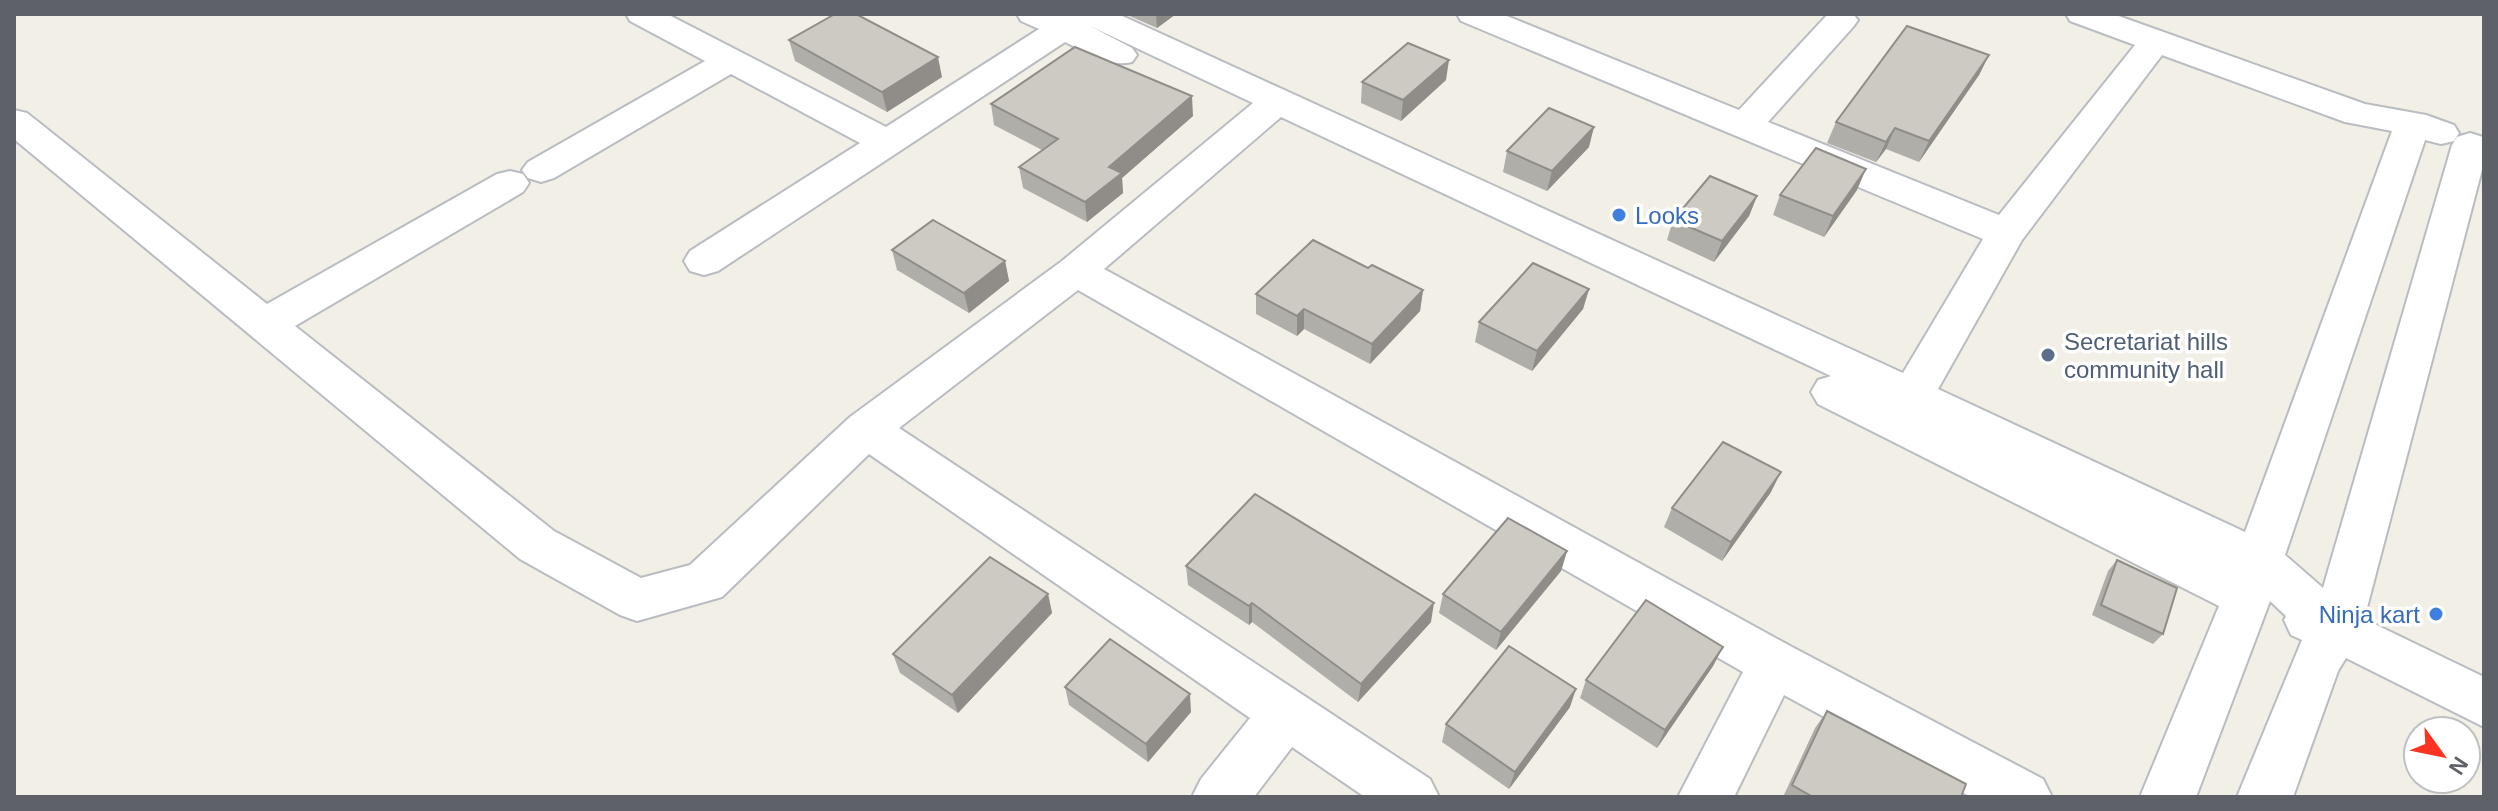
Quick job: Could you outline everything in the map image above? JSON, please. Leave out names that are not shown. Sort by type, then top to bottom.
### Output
[{"type":"street","points":[[642,14],[887,142]]},
{"type":"street","points":[[1473,14],[2006,233]]},
{"type":"street","points":[[2082,14],[2476,160],[2336,630],[2316,662],[2265,797]]},
{"type":"street","points":[[704,261],[1069,18],[1266,110],[1912,396],[2253,578],[2336,630],[2484,703]]},
{"type":"street","points":[[1744,126],[1841,20]]},
{"type":"street","points":[[1912,396],[2006,233],[2155,41]]},
{"type":"street","points":[[265,324],[731,60]]},
{"type":"street","points":[[14,121],[537,545],[637,600],[705,582],[866,429],[1076,271],[1266,110]]},
{"type":"street","points":[[1266,110],[1900,424],[2253,578]]},
{"type":"street","points":[[2168,797],[2253,578],[2409,135]]},
{"type":"street","points":[[1076,271],[1774,663],[2024,797]]},
{"type":"street","points":[[866,429],[1285,715],[1411,797]]},
{"type":"street","points":[[1706,797],[1774,663]]},
{"type":"street","points":[[1220,797],[1285,715]]},
{"type":"building","points":[[835,14],[856,14],[938,57],[882,92],[789,40]]},
{"type":"building","points":[[1907,26],[1989,55],[1929,141],[1895,128],[1886,142],[1836,122]]},
{"type":"building","points":[[1408,43],[1449,60],[1403,100],[1362,82]]},
{"type":"building","points":[[1075,47],[1192,96],[1109,167],[1122,173],[1085,202],[1019,167],[1058,139],[991,104]]},
{"type":"building","points":[[1549,108],[1594,127],[1552,171],[1507,151]]},
{"type":"building","points":[[1816,148],[1866,169],[1833,216],[1780,195]]},
{"type":"building","points":[[1710,176],[1757,196],[1722,241],[1673,220]]},
{"type":"building","points":[[933,220],[1005,261],[964,293],[892,250]]},
{"type":"building","points":[[1313,240],[1368,268],[1372,265],[1423,290],[1372,344],[1304,309],[1297,316],[1256,294]]},
{"type":"building","points":[[1533,263],[1589,289],[1537,351],[1479,322]]},
{"type":"building","points":[[1723,442],[1781,472],[1731,542],[1672,508]]},
{"type":"building","points":[[1255,494],[1434,603],[1361,684],[1252,603],[1249,606],[1186,566]]},
{"type":"building","points":[[1508,518],[1567,551],[1501,632],[1443,594]]},
{"type":"building","points":[[990,557],[1048,594],[952,695],[893,654]]},
{"type":"building","points":[[2117,560],[2177,588],[2163,634],[2101,605]]},
{"type":"building","points":[[1646,600],[1723,647],[1665,730],[1586,680]]},
{"type":"building","points":[[1110,639],[1190,694],[1146,744],[1065,687]]},
{"type":"building","points":[[1509,646],[1576,689],[1515,772],[1446,724]]},
{"type":"building","points":[[1827,711],[1966,784],[1961,797],[1813,797],[1792,785]]},
{"type":"place","name":"Looks","points":[[1619,215]]},
{"type":"place","name":"Secretariat hills community hall","points":[[2048,355]]},
{"type":"place","name":"Ninja kart","points":[[2436,614]]}]
